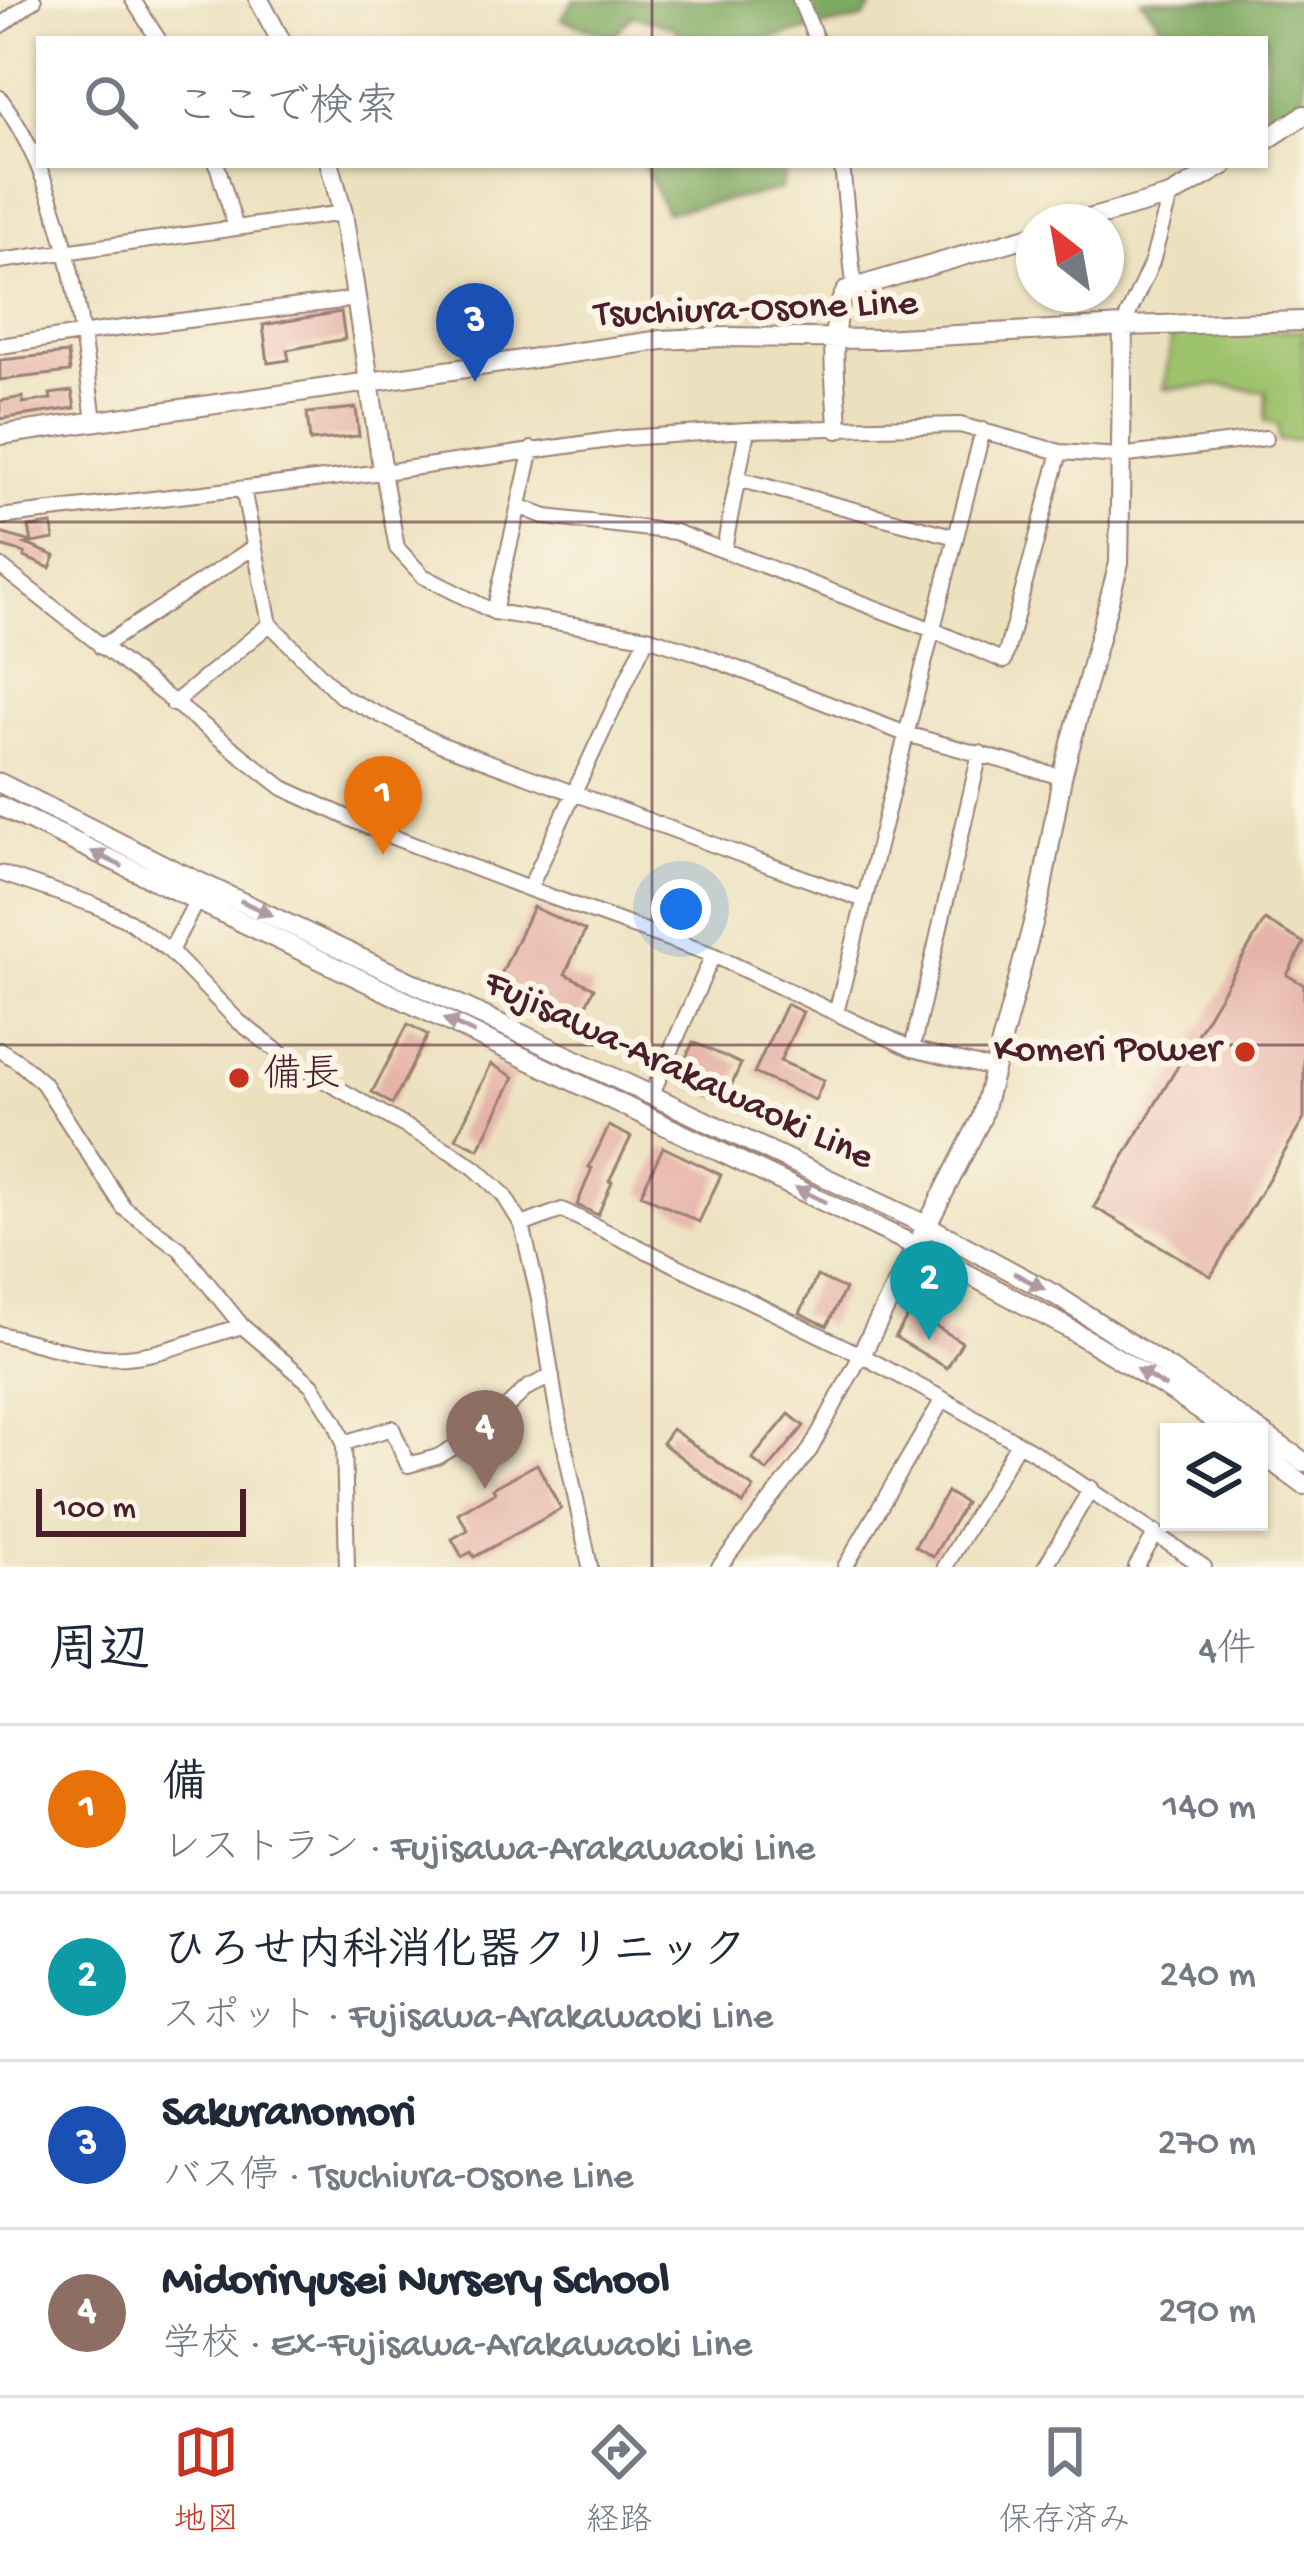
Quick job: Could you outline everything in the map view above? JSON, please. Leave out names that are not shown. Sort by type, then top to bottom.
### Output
[{"type":"main road","points":[[259,0],[278,36]]},
{"type":"main road","points":[[1268,140],[1304,116]]},
{"type":"main road","points":[[331,168],[343,213],[383,472]]},
{"type":"main road","points":[[1124,209],[1170,196],[1219,168]]},
{"type":"main road","points":[[838,429],[834,338],[841,297],[854,286],[1016,240]]},
{"type":"main road","name":"Tsuchiura-Osone Line","points":[[0,435],[624,344],[724,337],[879,339],[1304,320]]},
{"type":"main road","points":[[861,1355],[981,1119],[1041,893],[1062,777],[1119,562],[1123,326]]},
{"type":"main road","name":"Fujisawa-Arakawaoki Line","points":[[0,783],[176,871],[926,1225],[1058,1296],[1304,1462]]},
{"type":"main road","name":"Fujisawa-Arakawaoki Line","points":[[0,806],[916,1246],[1069,1328],[1218,1423]]},
{"type":"main road","points":[[1268,1459],[1304,1485]]},
{"type":"street","points":[[0,26],[34,0]]},
{"type":"street","points":[[133,0],[156,36]]},
{"type":"street","points":[[800,0],[815,36]]},
{"type":"street","points":[[0,98],[36,160]]},
{"type":"street","points":[[40,168],[68,253],[93,413]]},
{"type":"street","points":[[218,168],[236,228]]},
{"type":"street","points":[[842,168],[854,286]]},
{"type":"street","points":[[1123,326],[1152,262],[1170,196]]},
{"type":"street","points":[[0,262],[343,213]]},
{"type":"street","points":[[0,346],[357,299]]},
{"type":"street","points":[[0,517],[624,438],[747,430],[960,425],[1060,452],[1120,456],[1266,438]]},
{"type":"street","points":[[724,549],[747,430]]},
{"type":"street","points":[[836,1013],[983,430]]},
{"type":"street","points":[[494,612],[532,449]]},
{"type":"street","points":[[520,507],[547,517],[675,532],[1004,661],[1060,452]]},
{"type":"street","points":[[383,472],[397,548],[423,576],[494,612],[647,637],[906,734],[1062,777]]},
{"type":"street","points":[[738,479],[956,537]]},
{"type":"street","points":[[242,489],[270,624],[341,696],[440,744],[864,899]]},
{"type":"street","points":[[101,647],[254,547]]},
{"type":"street","points":[[0,566],[283,788],[376,830],[713,955],[912,1049],[993,1069]]},
{"type":"street","points":[[173,704],[270,624]]},
{"type":"street","points":[[529,889],[647,637]]},
{"type":"street","points":[[912,1049],[980,753]]},
{"type":"street","points":[[0,873],[128,921],[170,951],[238,1021],[293,1063],[475,1168],[503,1194],[522,1225],[590,1567]]},
{"type":"street","points":[[170,951],[196,902]]},
{"type":"street","points":[[651,1096],[713,955]]},
{"type":"street","points":[[0,1050],[43,1083],[124,1208],[180,1249],[242,1326],[312,1385],[344,1443],[347,1567]]},
{"type":"street","points":[[522,1225],[562,1210],[861,1355],[1091,1488],[1204,1567]]},
{"type":"street","points":[[0,1334],[106,1357],[194,1342],[242,1326]]},
{"type":"street","points":[[719,1567],[810,1450],[861,1355]]},
{"type":"street","points":[[344,1443],[392,1428],[408,1465],[437,1456],[479,1433],[527,1388],[552,1376]]},
{"type":"street","points":[[845,1567],[943,1399]]},
{"type":"street","points":[[945,1567],[1018,1443]]},
{"type":"street","points":[[1045,1567],[1091,1488]]},
{"type":"street","points":[[1136,1567],[1156,1532]]},
{"type":"green space","points":[[574,0],[877,0],[863,19],[781,36],[678,36],[675,27],[632,15],[610,36],[561,19]]},
{"type":"green space","points":[[1141,0],[1304,0],[1304,98],[1268,119],[1268,36],[1147,36],[1161,23]]},
{"type":"green space","points":[[645,168],[785,168],[781,190],[666,212]]},
{"type":"green space","points":[[1304,330],[1304,439],[1279,441],[1278,425],[1265,421],[1266,392],[1221,385],[1164,389],[1172,334]]},
{"type":"building","points":[[341,312],[345,339],[287,350],[289,360],[268,363],[263,325]]},
{"type":"building","points":[[68,353],[70,372],[0,380],[0,360]]},
{"type":"building","points":[[72,391],[75,408],[0,419],[0,401],[23,397],[23,403]]},
{"type":"building","points":[[356,408],[359,436],[310,441],[307,413]]},
{"type":"building","points":[[52,524],[54,539],[26,544],[55,556],[50,568],[24,557],[25,553],[0,546],[0,533],[32,542],[29,527]]},
{"type":"building","points":[[533,907],[585,931],[565,974],[594,988],[579,1019],[495,987]]},
{"type":"building","name":"Komeri Power","points":[[1265,920],[1304,943],[1287,975],[1304,985],[1304,1119],[1211,1276],[1094,1207]]},
{"type":"building","points":[[786,1004],[803,1012],[780,1061],[824,1080],[815,1100],[754,1073]]},
{"type":"building","points":[[408,1024],[428,1035],[392,1104],[372,1092]]},
{"type":"building","points":[[693,1042],[741,1064],[724,1101],[676,1080]]},
{"type":"building","points":[[491,1064],[514,1077],[479,1149],[456,1138]]},
{"type":"building","points":[[609,1126],[631,1137],[598,1215],[577,1205]]},
{"type":"building","points":[[663,1147],[721,1175],[699,1222],[641,1194]]},
{"type":"building","points":[[817,1276],[845,1289],[827,1326],[800,1313]]},
{"type":"building","points":[[911,1311],[962,1342],[947,1368],[895,1337]]},
{"type":"building","points":[[789,1414],[804,1426],[767,1471],[752,1459]]},
{"type":"building","points":[[672,1429],[754,1488],[743,1504],[662,1443]]},
{"type":"building","points":[[537,1464],[561,1509],[474,1557],[471,1552],[462,1557],[452,1539],[468,1530],[458,1513]]},
{"type":"building","points":[[947,1492],[965,1503],[933,1557],[915,1546]]},
{"type":"place","name":"Sakuranomori","points":[[475,382]]},
{"type":"place","name":"備","points":[[383,855]]},
{"type":"place","name":"Komeri Power","points":[[1245,1052]]},
{"type":"place","name":"備長","points":[[239,1078]]},
{"type":"place","name":"ひろせ内科消化器クリニック","points":[[929,1340]]},
{"type":"place","name":"Midoriryusei Nursery School","points":[[485,1489]]}]
